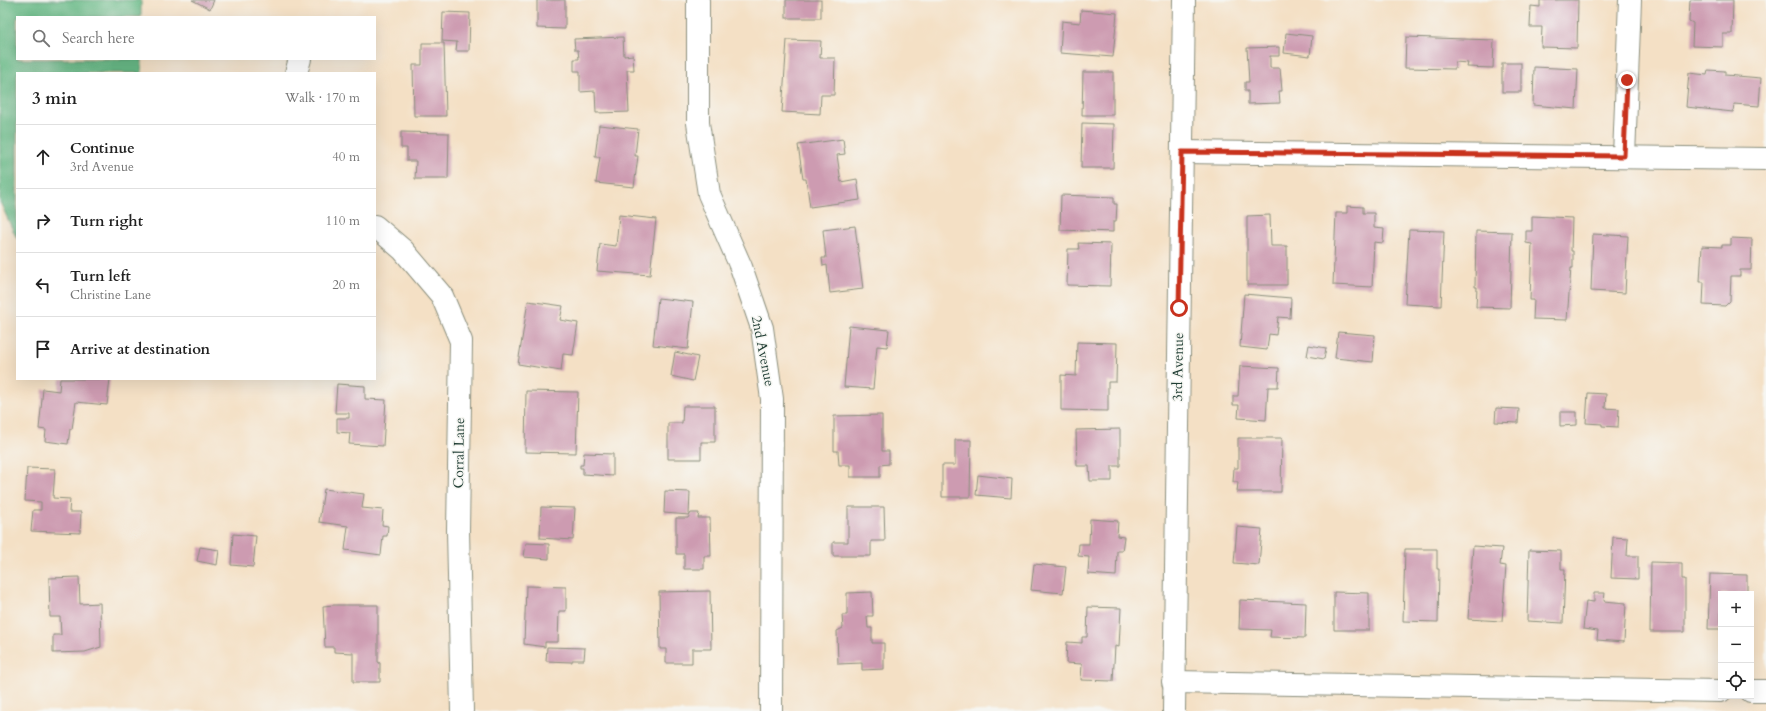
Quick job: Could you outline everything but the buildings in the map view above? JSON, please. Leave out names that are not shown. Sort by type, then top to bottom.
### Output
[{"type":"street","name":"2nd Avenue","points":[[698,0],[698,123],[710,194],[741,267],[762,328],[772,399],[771,711]]},
{"type":"street","name":"3rd Avenue","points":[[1174,711],[1173,682],[1184,0]]},
{"type":"street","points":[[1624,156],[1630,0]]},
{"type":"street","points":[[296,72],[300,60]]},
{"type":"street","points":[[1182,152],[1624,156],[1766,159]]},
{"type":"street","name":"Corral Lane","points":[[376,227],[404,250],[442,296],[461,341],[458,530],[462,711]]},
{"type":"street","points":[[1173,682],[1718,691]]},
{"type":"street","points":[[1754,691],[1766,691]]},
{"type":"green space","points":[[0,0],[141,0],[141,16],[16,16],[16,60],[142,60],[142,72],[16,72],[16,237],[0,202]]},
{"type":"route","points":[[1179,308],[1182,152],[1624,156],[1627,80]]}]
